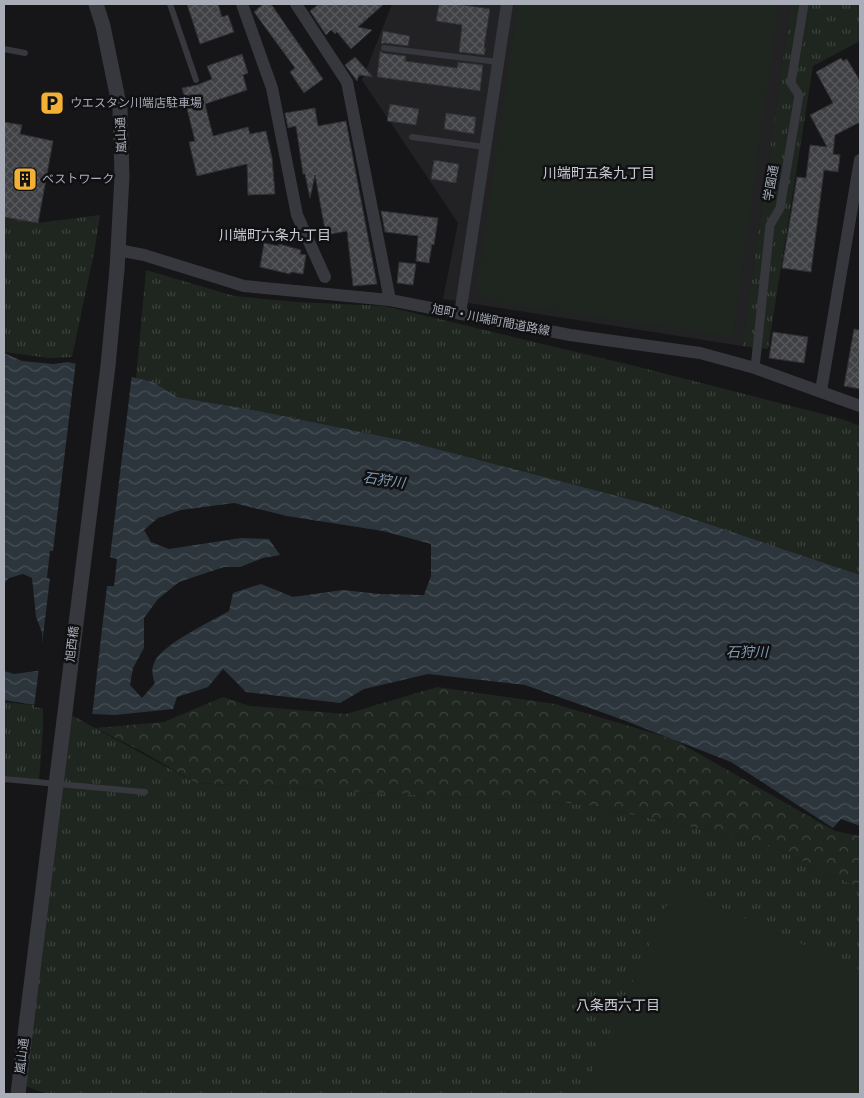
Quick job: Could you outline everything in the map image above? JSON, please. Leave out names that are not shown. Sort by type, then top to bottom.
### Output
[{"type":"street","name":"嵐山通","points":[[96,4],[103,26],[120,109],[122,176],[118,269]]},
{"type":"street","points":[[242,4],[272,88],[297,216],[325,277]]},
{"type":"street","points":[[296,4],[348,82],[390,300]]},
{"type":"street","points":[[460,314],[507,4]]},
{"type":"street","name":"学園通","points":[[755,368],[770,225],[780,208],[799,95],[791,83],[804,4]]},
{"type":"street","points":[[821,392],[860,160]]},
{"type":"street","name":"旭町・川端町間道路線","points":[[118,250],[244,286],[390,300],[570,335],[700,352],[755,368],[860,406]]},
{"type":"street","name":"旭西橋","points":[[27,1018],[108,366],[118,269]]},
{"type":"street","name":"嵐山通","points":[[18,1094],[27,1018]]},
{"type":"lane","points":[[170,4],[196,80]]},
{"type":"lane","points":[[384,48],[498,62]]},
{"type":"lane","points":[[4,49],[24,53]]},
{"type":"lane","points":[[412,137],[485,147]]},
{"type":"lane","points":[[4,779],[145,792]]},
{"type":"shaded area","points":[[392,4],[791,4],[742,346],[443,299],[458,223],[362,80]]},
{"type":"green space","points":[[518,4],[779,4],[733,337],[485,301],[477,287]]},
{"type":"green space","points":[[791,4],[860,4],[860,41],[813,66],[768,349],[742,346]]},
{"type":"green space","points":[[100,215],[72,357],[50,358],[4,352],[4,217],[38,223]]},
{"type":"green space","points":[[146,270],[234,296],[297,302],[384,306],[635,366],[842,419],[860,426],[860,577],[410,442],[259,411],[177,397],[153,382],[136,378]]},
{"type":"green space","points":[[437,687],[555,704],[673,739],[835,831],[860,836],[860,888],[762,842],[583,804],[196,783],[143,752],[96,728],[164,722],[223,697],[250,706],[346,714]]},
{"type":"green space","points":[[4,702],[43,706],[39,782],[4,779]]},
{"type":"green space","points":[[64,711],[196,783],[583,804],[762,842],[860,888],[860,1094],[48,1094],[19,1084]]},
{"type":"green space","points":[[675,887],[860,970],[860,1094],[582,1094]]},
{"type":"water","name":"石狩川","points":[[4,353],[22,361],[53,364],[68,362],[153,382],[177,397],[259,411],[410,442],[651,505],[860,575],[860,826],[841,819],[833,828],[731,762],[618,718],[525,685],[428,674],[364,689],[340,703],[246,692],[223,669],[208,687],[177,697],[173,709],[115,715],[93,714],[4,700],[4,671],[14,674],[44,670],[42,632],[36,617],[32,578],[23,574],[9,578],[4,583]],"holes":[[[234,503],[287,516],[383,531],[431,544],[431,576],[424,595],[380,594],[343,590],[293,597],[261,584],[233,593],[229,611],[177,640],[160,654],[153,667],[155,683],[142,698],[130,685],[133,668],[144,648],[144,618],[158,599],[179,582],[224,567],[240,567],[263,558],[280,555],[269,539],[241,538],[169,549],[151,542],[144,530],[158,518],[181,510]]]},
{"type":"pier","points":[[76,361],[132,374],[110,557],[117,559],[114,586],[107,586],[92,716],[34,707],[39,668],[42,668],[41,653],[50,578],[47,578],[50,551],[53,551]]},
{"type":"building","points":[[187,4],[218,4],[222,17],[228,15],[234,32],[200,44]]},
{"type":"building","points":[[263,4],[271,4],[323,79],[304,93],[290,72],[295,68],[254,12]]},
{"type":"building","points":[[319,4],[384,4],[358,27],[372,30],[351,49],[337,32],[335,34],[331,30],[326,35],[310,11]]},
{"type":"building","points":[[439,4],[458,4],[490,9],[484,55],[459,52],[462,25],[436,21]]},
{"type":"building","points":[[383,31],[410,36],[408,46],[381,44]]},
{"type":"building","points":[[380,51],[406,56],[405,61],[457,68],[458,62],[483,65],[480,91],[377,77]]},
{"type":"building","points":[[242,54],[248,73],[243,75],[247,90],[205,104],[213,136],[248,127],[250,134],[266,131],[272,158],[275,194],[248,195],[247,164],[197,176],[189,142],[195,141],[182,88],[212,79],[207,66]]},
{"type":"building","points":[[355,57],[373,77],[359,75],[357,81],[345,65]]},
{"type":"building","points":[[841,58],[843,61],[847,59],[860,81],[860,122],[835,135],[833,154],[840,155],[838,172],[824,170],[811,272],[782,268],[797,177],[806,178],[810,145],[827,147],[810,115],[833,103],[816,72]]},
{"type":"building","points":[[390,104],[419,109],[416,125],[387,121]]},
{"type":"building","points":[[315,108],[318,126],[346,121],[377,284],[353,286],[347,231],[326,235],[315,175],[310,198],[305,174],[303,174],[296,126],[288,128],[285,113]]},
{"type":"building","points":[[446,113],[476,117],[474,134],[444,129]]},
{"type":"building","name":"ベストワーク","points":[[4,122],[22,125],[20,134],[53,141],[38,223],[4,217]]},
{"type":"building","points":[[434,160],[459,164],[456,183],[431,179]]},
{"type":"building","points":[[381,211],[438,218],[429,263],[416,261],[418,236],[385,232]]},
{"type":"building","points":[[264,243],[279,246],[279,244],[301,250],[300,254],[306,255],[303,274],[291,272],[290,274],[260,267]]},
{"type":"building","points":[[399,262],[416,264],[413,285],[397,283]]},
{"type":"building","points":[[854,329],[860,330],[860,389],[844,386]]},
{"type":"building","points":[[773,332],[808,337],[804,363],[769,358]]},
{"type":"place","name":"ウエスタン川端店駐車場","points":[[52,103]]},
{"type":"place","name":"ベストワーク","points":[[25,179]]},
{"type":"district","name":"川端町五条九丁目","points":[[599,173]]},
{"type":"district","name":"川端町六条九丁目","points":[[275,235]]},
{"type":"district","name":"八条西六丁目","points":[[618,1005]]}]
